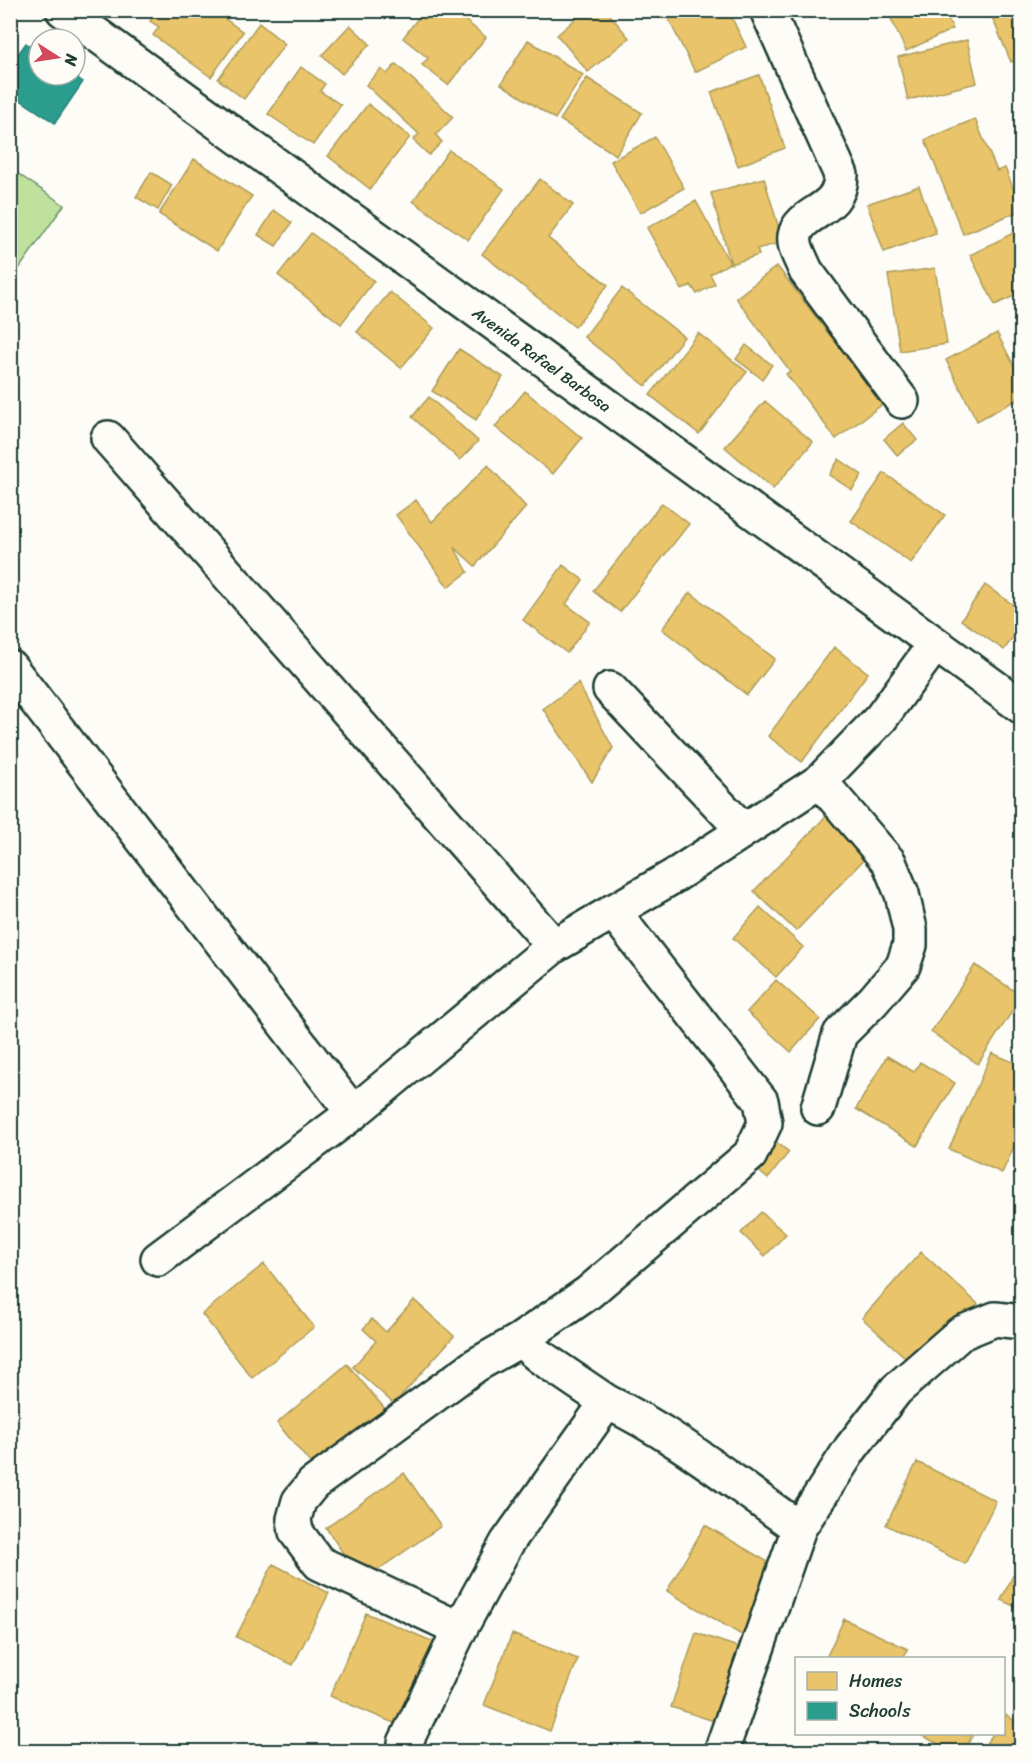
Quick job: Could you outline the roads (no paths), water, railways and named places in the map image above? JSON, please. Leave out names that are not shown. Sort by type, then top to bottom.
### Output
[{"type":"street","name":"Avenida Rafael Barbosa","points":[[63,10],[1022,706]]},
{"type":"street","points":[[768,10],[841,175],[841,186],[835,199],[799,227],[795,237],[797,247],[806,271],[902,401]]},
{"type":"street","points":[[108,438],[554,946]]},
{"type":"street","points":[[158,1259],[353,1113],[554,946],[674,876],[820,781],[881,718],[935,644]]},
{"type":"street","points":[[10,668],[353,1113]]},
{"type":"street","points":[[610,689],[743,830]]},
{"type":"street","points":[[818,1108],[840,1034],[903,966],[910,945],[910,929],[902,894],[889,862],[820,781]]},
{"type":"street","points":[[460,1629],[319,1563],[296,1532],[294,1519],[299,1501],[313,1484],[476,1365],[520,1340],[588,1293],[750,1155],[765,1122],[761,1101],[613,911]]},
{"type":"street","points":[[721,1752],[799,1528],[851,1448],[896,1390],[962,1333],[995,1319],[1022,1323]]},
{"type":"street","points":[[520,1340],[539,1356],[607,1402],[660,1431],[799,1528]]},
{"type":"street","points":[[405,1743],[460,1629],[507,1543],[607,1402]]}]
